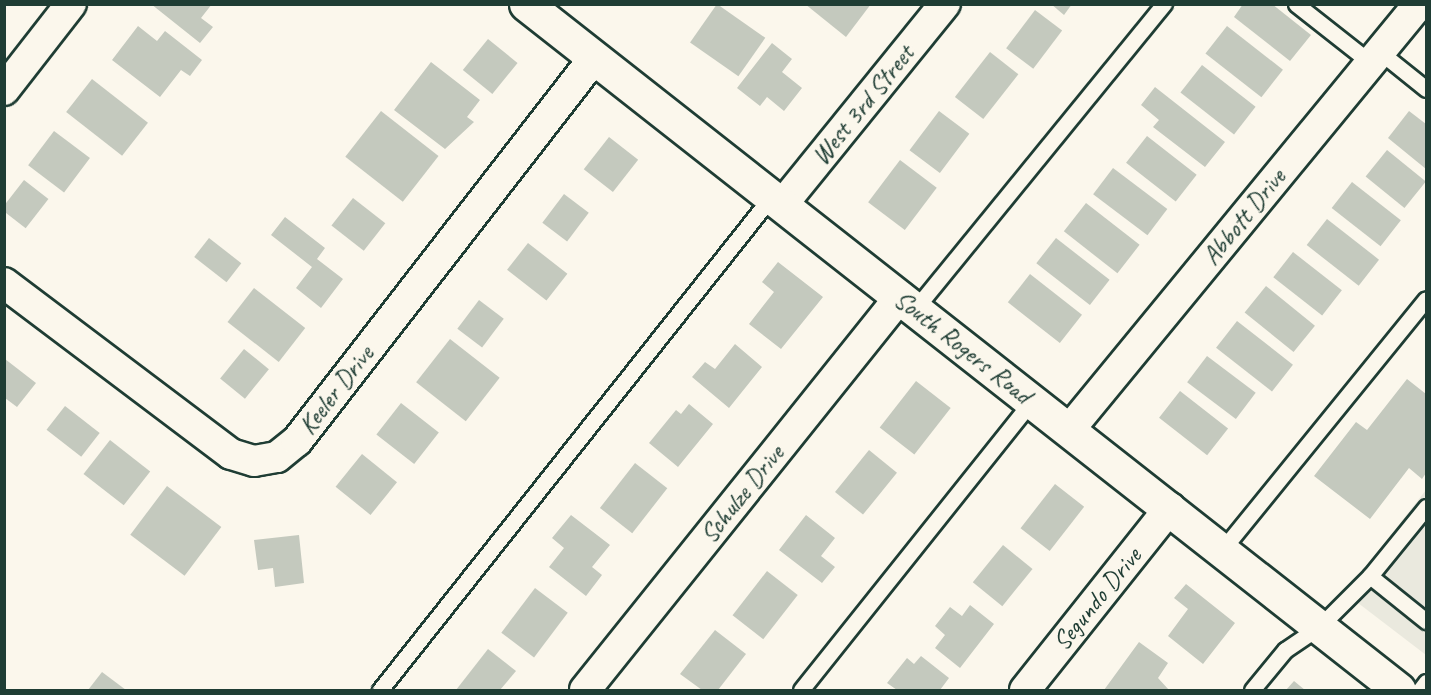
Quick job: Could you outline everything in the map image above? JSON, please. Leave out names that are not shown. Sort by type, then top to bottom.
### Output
[{"type":"street","points":[[4,90],[71,4]]},
{"type":"street","name":"South Rogers Road","points":[[526,4],[1400,690]]},
{"type":"street","name":"West 3rd Street","points":[[777,201],[945,4]]},
{"type":"street","name":"Abbott Drive","points":[[1069,430],[1419,4]]},
{"type":"street","name":"Keeler Drive","points":[[4,283],[231,454],[254,461],[277,457],[297,441],[594,58]]},
{"type":"street","name":"Schulze Drive","points":[[585,690],[907,303]]},
{"type":"street","name":"Segundo Drive","points":[[1024,690],[1170,508]]},
{"type":"lane","points":[[907,303],[1164,4]]},
{"type":"lane","points":[[1296,4],[1426,89]]},
{"type":"lane","points":[[380,690],[777,201]]},
{"type":"lane","points":[[1222,550],[1426,299]]},
{"type":"lane","points":[[801,690],[1032,401]]},
{"type":"lane","points":[[1252,690],[1285,650],[1319,627],[1370,576],[1426,507]]},
{"type":"lane","points":[[1370,576],[1426,621]]},
{"type":"lane","points":[[1420,690],[1426,682]]},
{"type":"shaded area","points":[[1426,490],[1426,655],[1345,593]]},
{"type":"building","points":[[151,4],[212,4],[201,18],[213,27],[200,43]]},
{"type":"building","points":[[717,4],[765,38],[738,76],[690,43]]},
{"type":"building","points":[[805,4],[871,4],[846,37]]},
{"type":"building","points":[[1051,4],[1072,4],[1064,15]]},
{"type":"building","points":[[1243,4],[1272,4],[1311,35],[1290,61],[1234,17]]},
{"type":"building","points":[[1035,10],[1062,30],[1033,69],[1006,48]]},
{"type":"building","points":[[138,26],[157,41],[165,31],[202,60],[190,76],[181,70],[160,97],[112,60]]},
{"type":"building","points":[[1227,26],[1283,70],[1261,97],[1205,54]]},
{"type":"building","points":[[488,39],[518,63],[492,94],[463,70]]},
{"type":"building","points":[[772,43],[792,59],[782,72],[802,88],[784,111],[767,97],[760,106],[737,88]]},
{"type":"building","points":[[990,52],[1018,74],[983,119],[955,97]]},
{"type":"building","points":[[431,62],[480,100],[467,117],[474,122],[445,149],[394,110]]},
{"type":"building","points":[[1202,65],[1256,107],[1234,134],[1180,93]]},
{"type":"building","points":[[92,79],[148,123],[122,156],[66,112]]},
{"type":"building","points":[[1155,87],[1225,142],[1205,167],[1153,127],[1159,120],[1141,105]]},
{"type":"building","points":[[381,111],[439,156],[403,202],[345,157]]},
{"type":"building","points":[[939,111],[969,134],[940,173],[910,150]]},
{"type":"building","points":[[1409,111],[1426,124],[1426,169],[1388,138]]},
{"type":"building","points":[[54,131],[90,158],[64,192],[28,165]]},
{"type":"building","points":[[1147,136],[1197,175],[1176,202],[1126,163]]},
{"type":"building","points":[[609,137],[638,160],[613,192],[584,169]]},
{"type":"building","points":[[1387,150],[1426,181],[1404,208],[1366,176]]},
{"type":"building","points":[[900,160],[937,188],[905,230],[868,202]]},
{"type":"building","points":[[1113,168],[1167,209],[1147,235],[1093,194]]},
{"type":"building","points":[[24,180],[48,199],[26,228],[4,211],[4,206]]},
{"type":"building","points":[[1352,182],[1401,220],[1381,246],[1332,208]]},
{"type":"building","points":[[564,194],[589,213],[567,241],[542,223]]},
{"type":"building","points":[[353,198],[385,223],[364,251],[331,226]]},
{"type":"building","points":[[1086,203],[1140,245],[1117,273],[1064,231]]},
{"type":"building","points":[[285,217],[325,248],[317,259],[343,279],[321,308],[296,288],[312,267],[271,235]]},
{"type":"building","points":[[1327,219],[1379,260],[1359,286],[1307,245]]},
{"type":"building","points":[[209,238],[241,263],[227,282],[194,257]]},
{"type":"building","points":[[1056,238],[1110,280],[1090,305],[1036,263]]},
{"type":"building","points":[[528,243],[567,274],[546,301],[507,270]]},
{"type":"building","points":[[1293,252],[1342,290],[1322,315],[1273,277]]},
{"type":"building","points":[[778,262],[823,297],[781,349],[749,324],[774,292],[762,282]]},
{"type":"building","points":[[1030,274],[1082,315],[1060,343],[1008,302]]},
{"type":"building","points":[[1266,286],[1315,326],[1294,352],[1245,312]]},
{"type":"building","points":[[254,288],[305,328],[279,362],[228,322]]},
{"type":"building","points":[[479,300],[504,319],[482,347],[457,329]]},
{"type":"building","points":[[1237,321],[1293,365],[1272,392],[1216,348]]},
{"type":"building","points":[[450,339],[500,378],[466,421],[416,382]]},
{"type":"building","points":[[735,344],[762,367],[729,408],[692,377],[705,362],[715,369]]},
{"type":"building","points":[[244,349],[269,369],[245,399],[220,379]]},
{"type":"building","points":[[1207,356],[1256,393],[1236,419],[1187,382]]},
{"type":"building","points":[[5,359],[36,383],[17,407],[5,398]]},
{"type":"building","points":[[1407,379],[1426,394],[1426,473],[1422,479],[1409,468],[1370,519],[1314,476],[1356,422],[1367,430]]},
{"type":"building","points":[[916,381],[951,408],[914,455],[880,427]]},
{"type":"building","points":[[1180,391],[1228,429],[1207,455],[1159,418]]},
{"type":"building","points":[[401,403],[439,433],[414,464],[376,435]]},
{"type":"building","points":[[689,404],[713,424],[678,467],[649,443],[676,410],[681,414]]},
{"type":"building","points":[[65,406],[100,433],[81,457],[47,430]]},
{"type":"building","points":[[110,440],[150,471],[124,505],[84,474]]},
{"type":"building","points":[[869,450],[897,473],[863,515],[835,492]]},
{"type":"building","points":[[362,454],[397,482],[371,515],[336,487]]},
{"type":"building","points":[[635,463],[667,488],[632,533],[600,508]]},
{"type":"building","points":[[1055,484],[1084,507],[1050,551],[1021,528]]},
{"type":"building","points":[[167,486],[221,527],[185,576],[130,535]]},
{"type":"building","points":[[571,515],[610,545],[592,567],[602,575],[586,596],[549,567],[564,548],[552,538]]},
{"type":"building","points":[[806,515],[835,538],[821,556],[835,567],[822,583],[779,550]]},
{"type":"building","points":[[299,535],[304,583],[275,587],[273,568],[258,570],[254,540]]},
{"type":"building","points":[[1003,545],[1033,569],[1002,606],[973,582]]},
{"type":"building","points":[[767,571],[798,595],[763,639],[733,615]]},
{"type":"building","points":[[1186,584],[1235,623],[1203,664],[1168,636],[1188,609],[1174,598]]},
{"type":"building","points":[[535,588],[568,613],[534,657],[501,633]]},
{"type":"building","points":[[970,605],[994,624],[960,668],[935,648],[945,635],[935,626],[950,607],[962,616]]},
{"type":"building","points":[[715,630],[746,654],[718,690],[702,690],[680,674]]},
{"type":"building","points":[[1139,642],[1168,663],[1158,678],[1169,690],[1104,690]]},
{"type":"building","points":[[488,649],[516,671],[500,690],[456,690]]},
{"type":"building","points":[[921,656],[949,678],[940,690],[897,690],[887,683],[907,658],[914,664]]},
{"type":"building","points":[[102,672],[126,690],[88,690]]},
{"type":"building","points":[[1294,681],[1305,690],[1286,690]]}]
